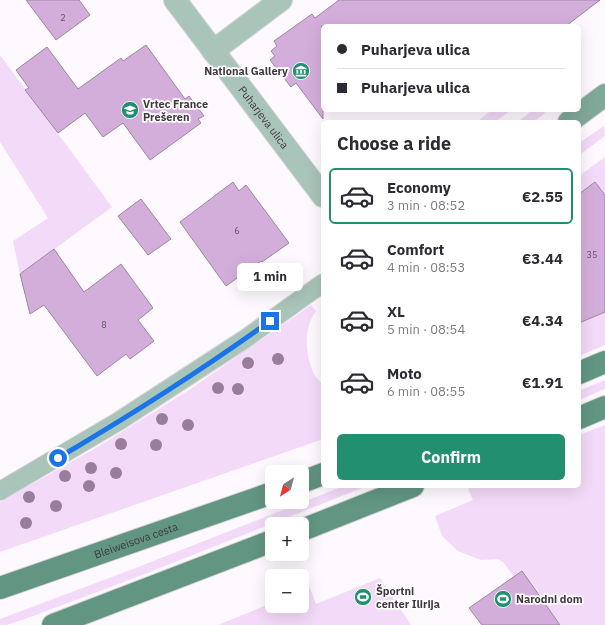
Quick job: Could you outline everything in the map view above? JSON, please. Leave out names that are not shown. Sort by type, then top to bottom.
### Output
[{"type":"main road","points":[[572,120],[605,95]]},
{"type":"main road","points":[[581,372],[605,362]]},
{"type":"main road","points":[[581,417],[605,407]]},
{"type":"main road","points":[[309,479],[321,475]]},
{"type":"main road","points":[[309,527],[408,488]]},
{"type":"main road","name":"Bleiweisova cesta","points":[[0,588],[265,494]]},
{"type":"main road","points":[[53,625],[265,544]]},
{"type":"street","name":"Puharjeva ulica","points":[[175,0],[321,193]]},
{"type":"street","points":[[213,51],[281,0]]},
{"type":"lane","points":[[0,491],[119,421],[245,339],[321,284]]},
{"type":"shaded area","points":[[0,55],[112,207],[20,274],[13,241],[48,218],[0,142]]},
{"type":"shaded area","points":[[489,112],[508,112],[498,120],[479,120]]},
{"type":"shaded area","points":[[530,112],[545,113],[536,120],[520,120]]},
{"type":"shaded area","points":[[604,126],[605,136],[581,154],[581,142]]},
{"type":"shaded area","points":[[605,157],[605,345],[581,355],[581,175]]},
{"type":"shaded area","points":[[311,305],[316,311],[307,334],[307,350],[314,374],[321,383],[321,440],[0,552],[0,502],[94,449],[189,390]]},
{"type":"shaded area","points":[[605,380],[605,389],[581,399],[581,390]]},
{"type":"shaded area","points":[[605,425],[605,625],[560,625],[514,577],[504,563],[498,559],[481,560],[458,551],[442,536],[435,516],[473,500],[468,489],[470,488],[581,488],[581,434]]},
{"type":"shaded area","points":[[339,488],[362,488],[309,509],[309,500]]},
{"type":"shaded area","points":[[286,509],[309,509],[289,517],[265,517]]},
{"type":"shaded area","points":[[265,517],[265,526],[137,577],[6,625],[0,625],[0,619]]},
{"type":"shaded area","name":"Športni center Ilirija","points":[[380,578],[411,625],[218,625],[265,606],[265,613],[309,613],[310,588],[316,604]]},
{"type":"building","points":[[26,0],[79,0],[90,15],[56,40]]},
{"type":"building","name":"National Gallery","points":[[339,0],[600,0],[569,24],[321,24],[321,112],[323,112],[323,119],[296,83],[291,87],[270,60],[275,56],[271,51],[277,46],[274,41],[312,14],[315,18]]},
{"type":"building","points":[[146,45],[185,99],[189,96],[204,116],[198,119],[201,123],[150,160],[123,123],[103,137],[85,113],[58,133],[25,90],[29,88],[16,70],[47,47],[78,89],[121,58],[123,61]]},
{"type":"building","points":[[233,182],[239,191],[246,185],[289,243],[226,286],[180,222]]},
{"type":"building","points":[[595,182],[605,195],[605,312],[581,322],[581,192]]},
{"type":"building","points":[[141,199],[171,239],[148,255],[118,216]]},
{"type":"building","points":[[54,249],[84,292],[121,264],[153,308],[138,320],[154,341],[130,359],[126,354],[97,376],[44,305],[30,314],[20,274]]},
{"type":"building","points":[[522,571],[560,625],[482,625],[469,608]]},
{"type":"place","name":"National Gallery","points":[[301,71]]},
{"type":"place","name":"Vrtec France Prešeren","points":[[130,110]]},
{"type":"place","name":"Športni center Ilirija","points":[[363,597]]},
{"type":"place","name":"Narodni dom","points":[[503,599]]},
{"type":"route","points":[[58,458],[119,421],[245,339],[270,321]]}]
